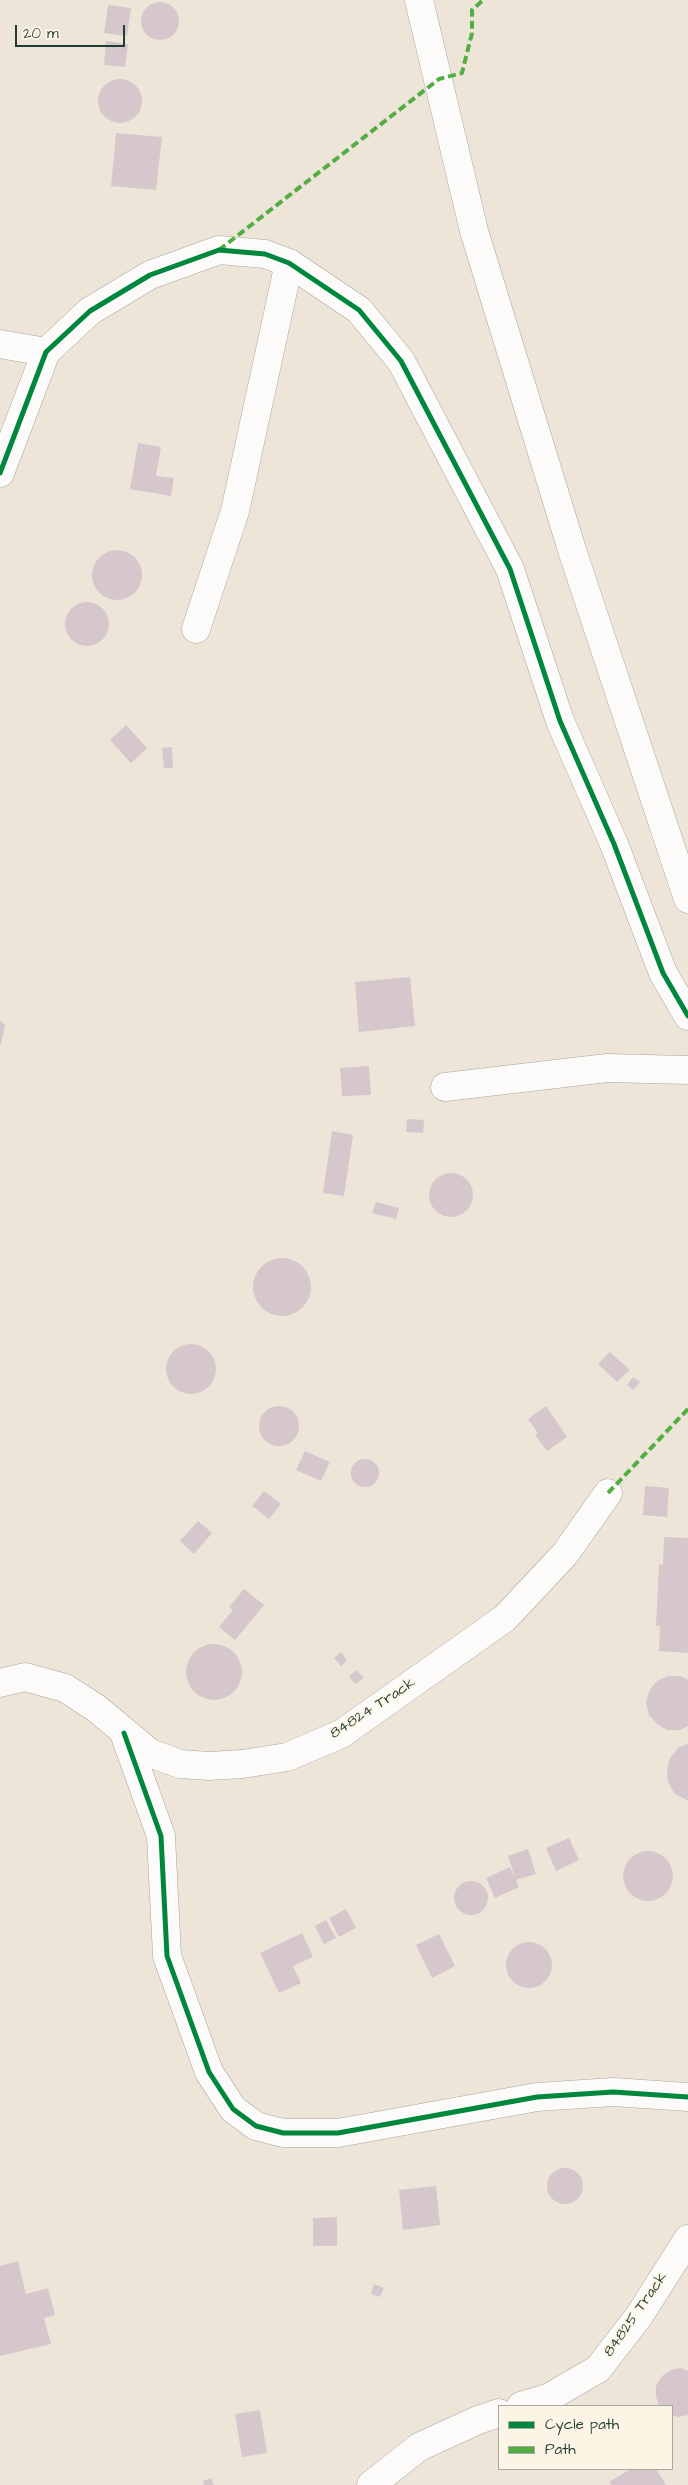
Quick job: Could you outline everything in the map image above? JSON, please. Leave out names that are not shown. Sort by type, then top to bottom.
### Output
[{"type":"street","points":[[419,0],[474,231],[572,550],[688,899]]},
{"type":"street","points":[[0,473],[46,352],[90,311],[150,275],[219,250],[264,254],[289,263],[359,310],[401,361],[510,569],[560,721],[614,844],[663,973],[688,1016]]},
{"type":"street","points":[[196,630],[235,511],[289,263]]},
{"type":"street","points":[[0,344],[46,352]]},
{"type":"street","points":[[445,1087],[607,1068],[688,1070]]},
{"type":"street","name":"84824 Track","points":[[0,1683],[25,1678],[65,1688],[96,1708],[150,1753],[180,1764],[209,1766],[287,1757],[341,1734],[504,1618],[565,1554],[608,1493]]},
{"type":"street","points":[[124,1733],[161,1836],[167,1956],[209,2072],[232,2109],[256,2126],[282,2133],[338,2133],[537,2097],[613,2092],[688,2097]]},
{"type":"street","name":"84825 Track","points":[[524,2405],[548,2398],[598,2369],[639,2316],[688,2239]]},
{"type":"street","points":[[371,2485],[419,2447],[478,2420],[498,2413]]},
{"type":"building","points":[[160,2],[173,8],[179,21],[173,34],[160,40],[147,34],[141,21],[147,8]]},
{"type":"building","points":[[108,5],[131,8],[127,36],[104,33]]},
{"type":"building","points":[[106,41],[128,44],[125,67],[104,65]]},
{"type":"building","points":[[116,79],[124,79],[136,85],[142,101],[136,117],[124,123],[116,123],[104,117],[98,105],[98,97],[104,85]]},
{"type":"building","points":[[116,133],[162,137],[156,190],[111,186]]},
{"type":"building","points":[[138,443],[161,447],[156,476],[174,478],[171,496],[130,489]]},
{"type":"building","points":[[117,550],[126,552],[137,561],[142,575],[140,584],[131,595],[117,600],[108,598],[97,589],[92,575],[94,566],[103,555]]},
{"type":"building","points":[[87,602],[99,606],[105,612],[109,624],[105,636],[99,642],[87,646],[75,642],[69,636],[65,624],[69,612],[75,606]]},
{"type":"building","points":[[126,725],[147,748],[131,763],[110,740]]},
{"type":"building","points":[[172,747],[173,768],[164,768],[162,748]]},
{"type":"building","points":[[410,977],[415,1026],[359,1032],[355,982]]},
{"type":"building","points":[[0,1020],[5,1025],[1,1044],[0,1044]]},
{"type":"building","points":[[369,1066],[371,1095],[342,1096],[340,1068]]},
{"type":"building","points":[[407,1119],[424,1120],[423,1133],[406,1132]]},
{"type":"building","points":[[332,1131],[353,1135],[344,1196],[323,1193]]},
{"type":"building","points":[[447,1173],[455,1173],[467,1179],[473,1195],[467,1211],[455,1217],[447,1217],[435,1211],[429,1199],[429,1191],[435,1179]]},
{"type":"building","points":[[376,1202],[399,1208],[396,1219],[372,1213]]},
{"type":"building","points":[[282,1258],[293,1260],[306,1271],[311,1287],[309,1298],[298,1311],[282,1316],[271,1314],[258,1303],[253,1287],[255,1276],[266,1263]]},
{"type":"building","points":[[186,1344],[196,1344],[209,1351],[216,1364],[216,1374],[209,1387],[196,1394],[186,1394],[177,1390],[170,1383],[166,1374],[166,1364],[170,1355],[177,1348]]},
{"type":"building","points":[[610,1352],[630,1370],[617,1382],[598,1364]]},
{"type":"building","points":[[633,1377],[640,1382],[633,1390],[627,1385]]},
{"type":"building","points":[[283,1406],[290,1409],[296,1415],[299,1426],[298,1434],[290,1443],[283,1446],[275,1446],[268,1443],[260,1434],[259,1422],[262,1415],[271,1407]]},
{"type":"building","points":[[546,1406],[567,1437],[547,1451],[535,1435],[538,1433],[528,1419]]},
{"type":"building","points":[[305,1451],[330,1462],[321,1481],[296,1470]]},
{"type":"building","points":[[365,1459],[375,1463],[379,1473],[375,1483],[365,1487],[355,1483],[351,1473],[355,1463]]},
{"type":"building","points":[[645,1486],[669,1488],[667,1517],[643,1515]]},
{"type":"building","points":[[264,1491],[281,1504],[269,1519],[252,1506]]},
{"type":"building","points":[[198,1521],[212,1533],[194,1554],[180,1541]]},
{"type":"building","points":[[664,1537],[688,1538],[688,1653],[659,1651],[660,1626],[656,1626],[659,1564],[663,1565]]},
{"type":"building","points":[[244,1589],[264,1605],[235,1640],[219,1627],[233,1610],[229,1607]]},
{"type":"building","points":[[214,1644],[229,1649],[237,1657],[242,1672],[237,1687],[229,1695],[214,1700],[199,1695],[191,1687],[186,1672],[191,1657],[199,1649]]},
{"type":"building","points":[[341,1652],[347,1660],[341,1666],[334,1658]]},
{"type":"building","points":[[357,1670],[364,1678],[355,1684],[349,1676]]},
{"type":"building","points":[[668,1676],[681,1676],[688,1680],[688,1726],[680,1730],[667,1730],[657,1724],[649,1715],[646,1702],[649,1691],[657,1681]]},
{"type":"building","points":[[688,1743],[688,1801],[674,1793],[668,1782],[667,1770],[670,1758],[678,1748]]},
{"type":"building","points":[[569,1838],[579,1860],[556,1871],[546,1848]]},
{"type":"building","points":[[528,1849],[536,1874],[516,1880],[519,1887],[495,1898],[486,1878],[510,1867],[515,1878],[508,1856]]},
{"type":"building","points":[[653,1851],[666,1858],[672,1866],[672,1886],[666,1894],[658,1900],[643,1901],[630,1894],[624,1886],[623,1871],[630,1858],[638,1852]]},
{"type":"building","points":[[471,1881],[483,1886],[488,1898],[483,1910],[471,1915],[459,1910],[454,1898],[459,1886]]},
{"type":"building","points":[[346,1909],[356,1928],[339,1937],[329,1918]]},
{"type":"building","points":[[326,1920],[336,1938],[324,1944],[315,1926]]},
{"type":"building","points":[[302,1933],[313,1957],[293,1966],[301,1983],[279,1993],[260,1953]]},
{"type":"building","points":[[439,1934],[455,1966],[432,1978],[416,1945]]},
{"type":"building","points":[[529,1942],[542,1946],[548,1952],[552,1965],[548,1978],[542,1984],[529,1988],[516,1984],[510,1978],[506,1965],[510,1952],[516,1946]]},
{"type":"building","points":[[565,2168],[572,2169],[578,2173],[582,2179],[582,2193],[578,2199],[572,2203],[565,2204],[558,2203],[552,2199],[548,2193],[547,2186],[548,2179],[552,2173],[558,2169]]},
{"type":"building","points":[[436,2186],[440,2225],[403,2230],[399,2190]]},
{"type":"building","points":[[337,2217],[337,2246],[313,2246],[313,2218]]},
{"type":"building","points":[[18,2261],[26,2294],[48,2288],[55,2315],[44,2318],[51,2344],[0,2356],[0,2266]]},
{"type":"building","points":[[374,2284],[384,2288],[380,2297],[371,2294]]},
{"type":"building","points":[[681,2368],[688,2371],[688,2415],[678,2417],[673,2415],[673,2405],[659,2405],[656,2386],[662,2376],[671,2370]]},
{"type":"building","points":[[260,2410],[267,2453],[242,2457],[235,2414]]},
{"type":"building","points":[[629,2470],[657,2470],[666,2485],[611,2485],[609,2482]]},
{"type":"building","points":[[211,2478],[214,2485],[204,2485],[203,2481]]},
{"type":"marked path","points":[[219,250],[439,79],[462,73],[472,33],[472,10],[483,0]]},
{"type":"marked path","points":[[608,1493],[688,1409]]},
{"type":"cycle path","points":[[0,473],[46,352],[90,311],[150,275],[219,250],[265,254],[289,263],[359,310],[401,361],[510,569],[560,721],[614,844],[663,973],[688,1016]]},
{"type":"cycle path","points":[[124,1733],[161,1836],[167,1956],[209,2072],[233,2109],[256,2126],[283,2133],[338,2133],[537,2097],[613,2092],[688,2097]]}]
